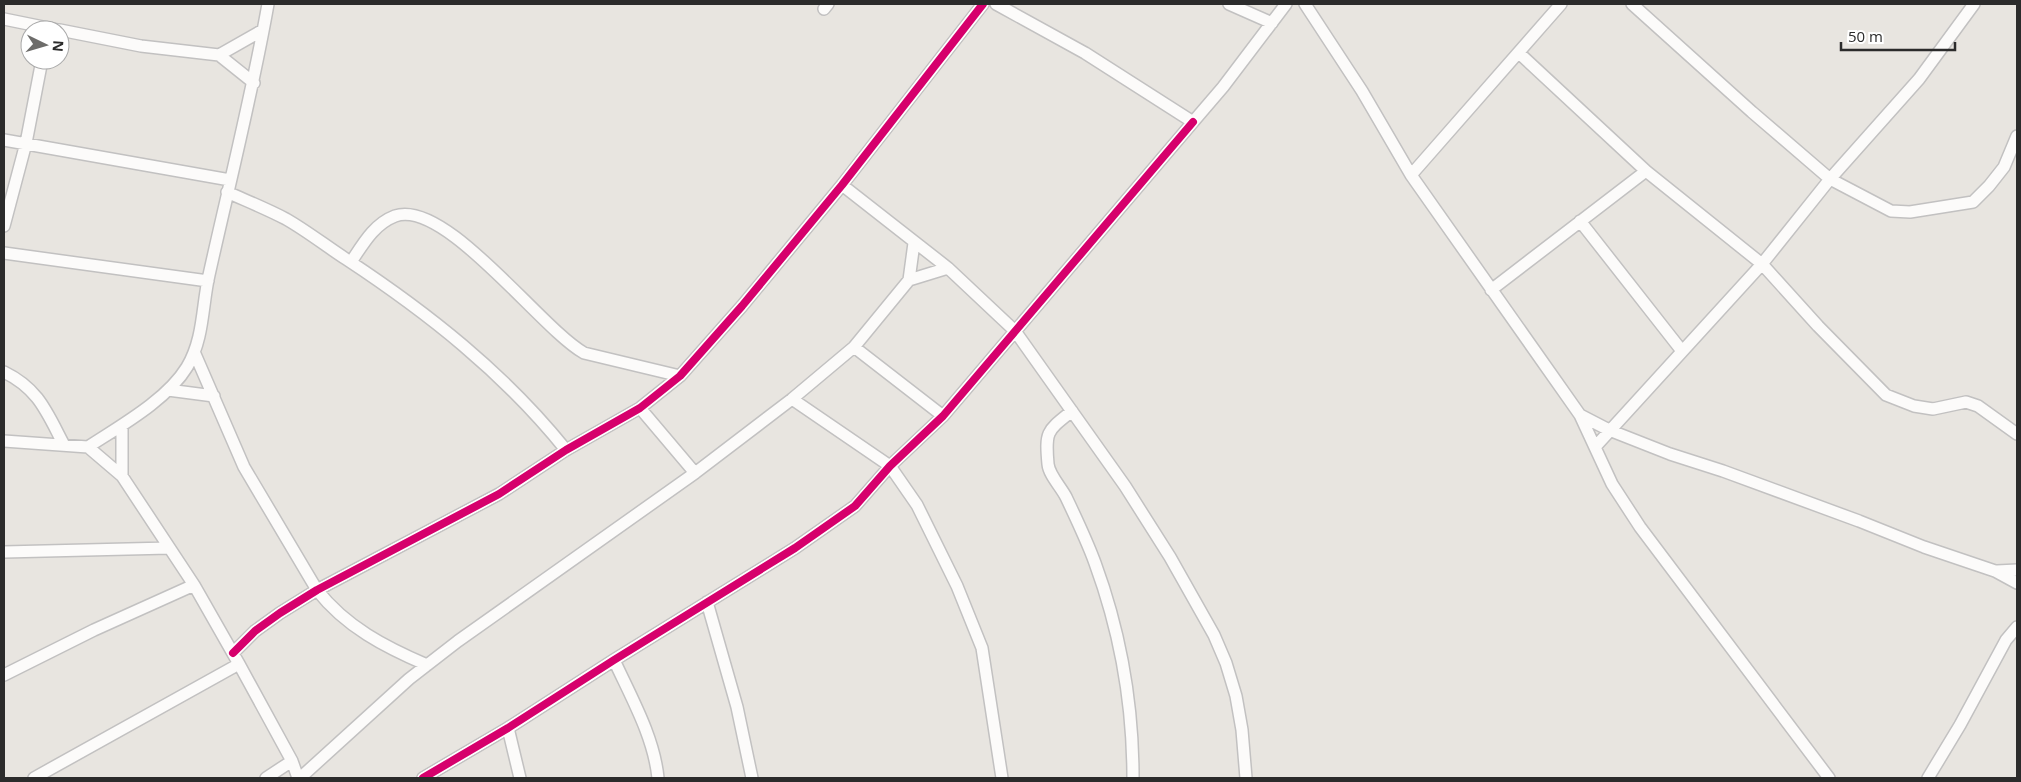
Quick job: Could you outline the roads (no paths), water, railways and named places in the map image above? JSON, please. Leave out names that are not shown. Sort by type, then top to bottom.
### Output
[{"type":"street","points":[[4,441],[88,447],[168,390],[186,369],[195,354],[227,192],[254,83],[268,4]]},
{"type":"street","points":[[233,653],[255,631],[318,590],[499,494],[566,450],[640,408],[680,376],[742,306],[842,185],[983,4]]},
{"type":"street","points":[[996,4],[1086,52],[1193,122]]},
{"type":"street","points":[[1229,4],[1272,23]]},
{"type":"street","points":[[424,778],[508,728],[795,548],[855,506],[890,466],[943,416],[1223,87],[1286,4]]},
{"type":"street","points":[[1305,4],[1362,92],[1411,175],[1580,415],[1612,484],[1640,528],[1829,778]]},
{"type":"street","points":[[1411,175],[1561,4]]},
{"type":"street","points":[[1632,4],[1752,112],[1830,178],[1891,211],[1910,212],[1973,202],[2004,167],[2017,136]]},
{"type":"street","points":[[1594,447],[1762,264],[1830,178],[1919,79],[1974,4]]},
{"type":"street","points":[[4,19],[20,23]]},
{"type":"street","points":[[220,55],[263,30]]},
{"type":"street","points":[[70,33],[141,46],[220,55],[254,83]]},
{"type":"street","points":[[1519,53],[1646,171],[1762,264],[1818,326],[1886,395],[1914,406],[1933,409],[1966,402],[1978,406],[2017,434]]},
{"type":"street","points":[[4,226],[26,143],[40,70]]},
{"type":"street","points":[[4,140],[230,180]]},
{"type":"street","points":[[1491,290],[1646,171]]},
{"type":"street","points":[[842,185],[948,268],[1015,331],[1125,486],[1170,557],[1214,635],[1226,663],[1236,696],[1242,730],[1246,778]]},
{"type":"street","points":[[227,192],[287,220],[454,336],[492,370],[539,417],[566,450]]},
{"type":"street","points":[[350,262],[372,232],[396,216],[414,215],[430,220],[460,240],[575,349],[584,354],[680,376]]},
{"type":"street","points":[[1580,221],[1682,351]]},
{"type":"street","points":[[88,447],[122,476],[194,585],[240,664],[292,761],[299,778],[427,664],[694,473],[792,399],[854,348],[909,280],[914,243]]},
{"type":"street","points":[[4,254],[208,281]]},
{"type":"street","points":[[909,280],[948,268]]},
{"type":"street","points":[[854,348],[943,416]]},
{"type":"street","points":[[195,354],[244,467],[318,590],[331,607],[373,640],[427,664]]},
{"type":"street","points":[[4,372],[26,384],[39,400],[64,446]]},
{"type":"street","points":[[168,390],[214,396]]},
{"type":"street","points":[[792,399],[890,466],[917,505],[957,586],[982,648],[1002,778]]},
{"type":"street","points":[[640,408],[694,473]]},
{"type":"street","points":[[1072,411],[1050,429],[1047,440],[1048,468],[1066,496],[1095,562],[1106,598],[1116,638],[1132,727],[1133,778]]},
{"type":"street","points":[[1580,415],[1609,430],[1670,454],[1723,471],[1924,547],[1995,571],[2017,583]]},
{"type":"street","points":[[122,424],[122,476]]},
{"type":"street","points":[[4,552],[169,548]]},
{"type":"street","points":[[1995,571],[2017,570]]},
{"type":"street","points":[[5,673],[194,585]]},
{"type":"street","points":[[707,602],[737,707],[752,778]]},
{"type":"street","points":[[1928,778],[2006,640],[2017,627]]},
{"type":"street","points":[[614,660],[650,742],[657,762],[658,778]]},
{"type":"street","points":[[34,778],[240,664]]},
{"type":"street","points":[[508,728],[520,778]]},
{"type":"street","points":[[266,778],[292,761]]}]
